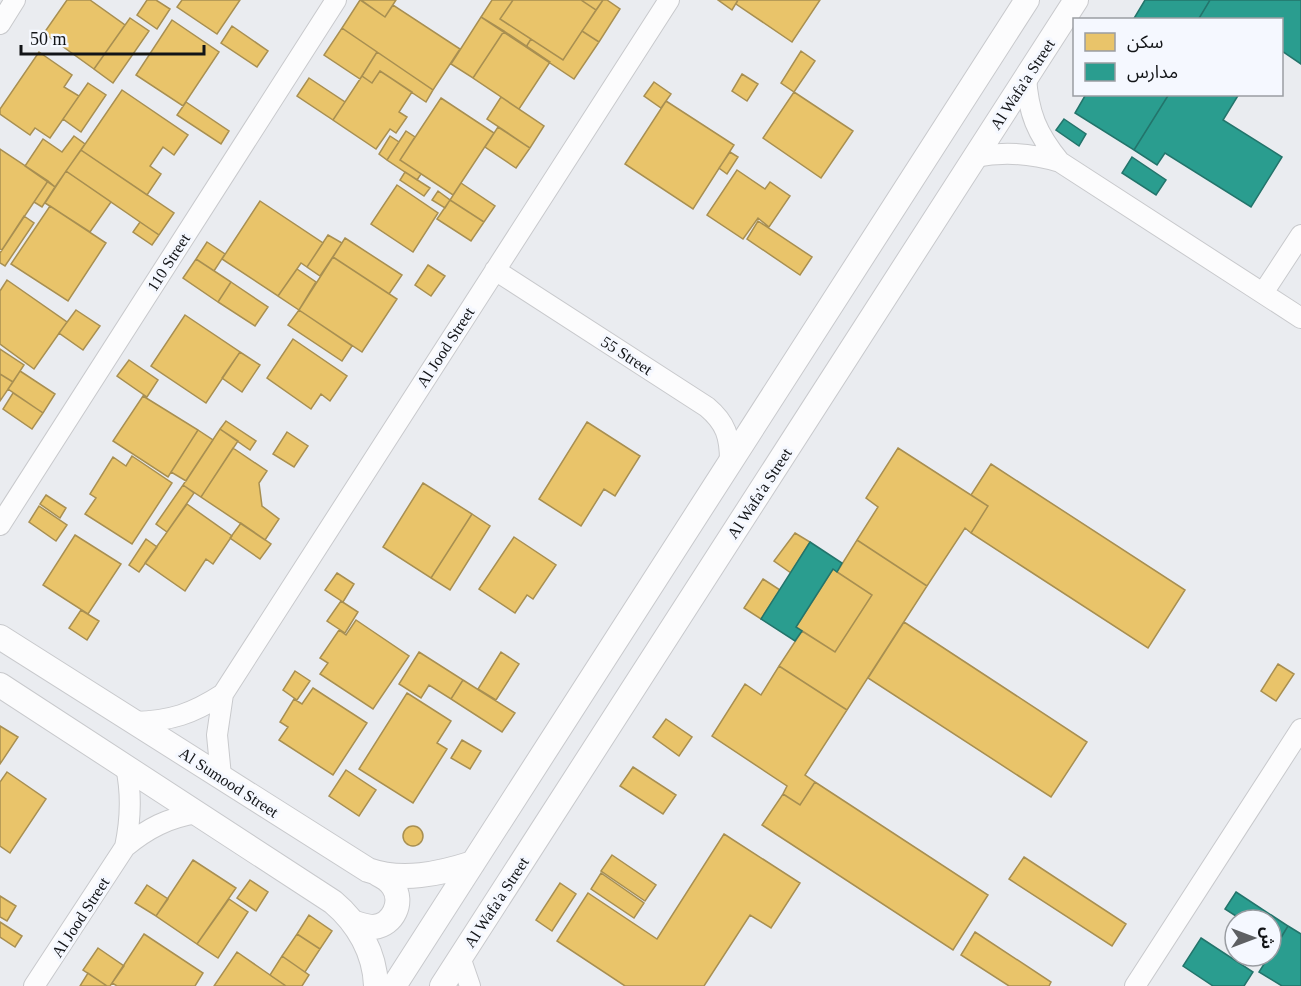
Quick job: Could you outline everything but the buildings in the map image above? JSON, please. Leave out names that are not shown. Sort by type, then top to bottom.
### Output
[{"type":"street","points":[[0,24],[15,0]]},
{"type":"street","name":"110 Street","points":[[0,525],[336,0]]},
{"type":"street","points":[[394,986],[1027,0]]},
{"type":"street","name":"Al Wafa'a Street","points":[[442,986],[1076,0]]},
{"type":"street","name":"Al Jood Street","points":[[134,722],[181,717],[223,694],[664,2]]},
{"type":"street","points":[[1026,76],[1031,114],[1038,131],[1060,162]]},
{"type":"street","points":[[975,158],[1009,153],[1044,157],[1060,162],[1301,318]]},
{"type":"street","points":[[1263,293],[1301,235]]},
{"type":"street","name":"55 Street","points":[[495,270],[717,415],[726,428],[730,444],[730,461]]},
{"type":"street","name":"Al Sumood Street","points":[[0,637],[354,863],[378,874],[416,876],[473,863]]},
{"type":"street","points":[[0,686],[346,912],[365,941],[372,959],[376,986]]},
{"type":"street","name":"Al Jood Street","points":[[221,776],[217,735],[223,694]]},
{"type":"street","points":[[1135,986],[1301,729]]},
{"type":"street","name":"Al Jood Street","points":[[126,767],[131,807],[126,847]]},
{"type":"street","name":"Al Jood Street","points":[[34,986],[126,847],[141,834],[158,824],[197,813]]},
{"type":"street","points":[[355,923],[375,927],[385,923],[397,907],[394,887],[378,874]]},
{"type":"street","points":[[460,957],[470,986]]}]
